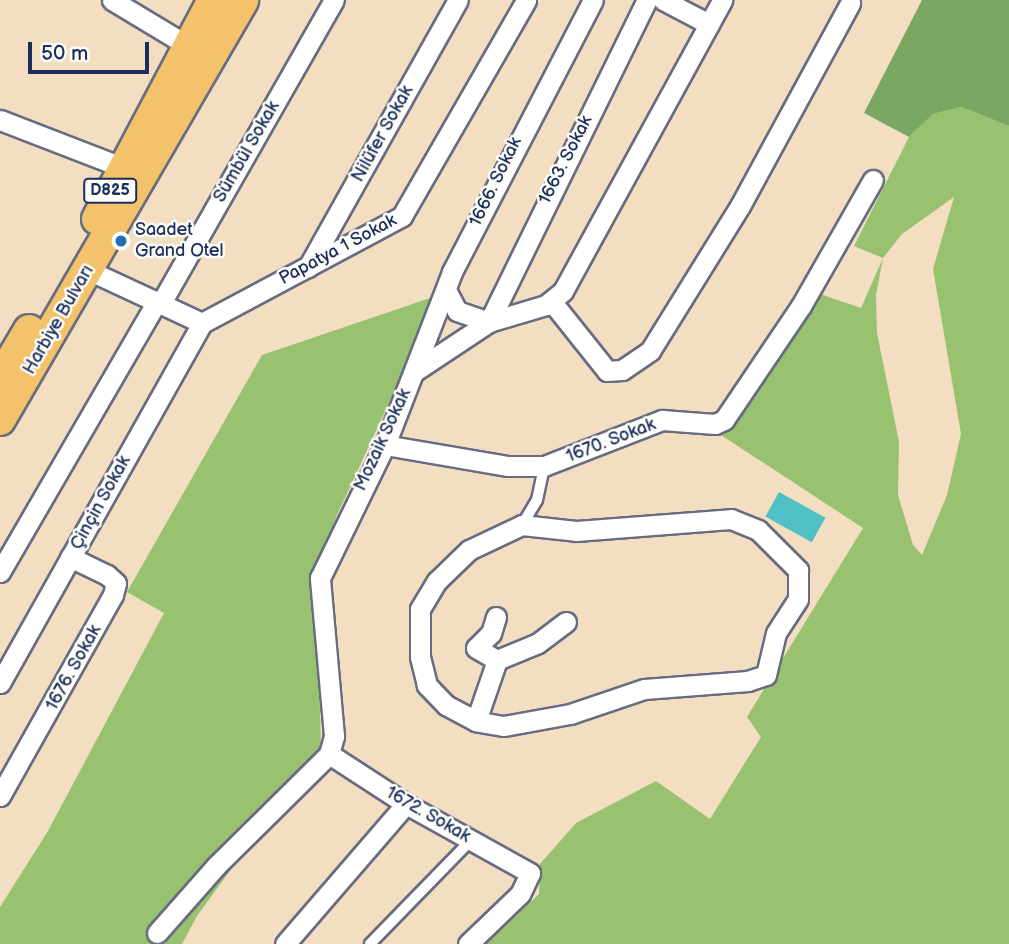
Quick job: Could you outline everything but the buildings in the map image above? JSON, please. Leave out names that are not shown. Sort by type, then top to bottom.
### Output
[{"type":"main road","name":"Harbiye Bulvarı","points":[[0,379],[100,213],[122,167],[190,47],[213,0]]},
{"type":"main road","name":"Harbiye Bulvarı","points":[[0,420],[243,0]]},
{"type":"street","points":[[112,0],[190,47]]},
{"type":"street","name":"Sümbül Sokak","points":[[0,572],[334,0]]},
{"type":"street","name":"Nilüfer Sokak","points":[[307,268],[457,0]]},
{"type":"street","name":"Papatya 1 Sokak","points":[[202,323],[402,216],[526,0]]},
{"type":"street","name":"1666. Sokak","points":[[415,371],[447,292],[517,139],[593,0]]},
{"type":"street","name":"1663. Sokak","points":[[489,322],[647,0]]},
{"type":"street","points":[[663,0],[709,24]]},
{"type":"street","points":[[722,0],[563,291],[552,302],[607,371],[622,370],[650,351],[733,218],[850,3]]},
{"type":"street","points":[[0,120],[122,167]]},
{"type":"street","name":"1670. Sokak","points":[[384,445],[508,466],[544,466],[662,420],[715,424],[730,415],[813,286],[873,180]]},
{"type":"street","points":[[88,270],[202,323]]},
{"type":"street","points":[[447,292],[457,311],[489,322]]},
{"type":"street","name":"Mozaik Sokak","points":[[328,754],[334,736],[320,578],[384,445],[415,371],[489,322],[552,302]]},
{"type":"street","name":"Çinçin Sokak","points":[[0,683],[202,323]]},
{"type":"street","points":[[731,519],[758,530],[798,570],[798,599],[776,633],[766,675],[748,681],[644,689],[570,714],[503,726],[476,721],[446,705],[427,685],[420,657],[420,608],[438,581],[469,551],[522,525],[576,531],[731,519]]},
{"type":"street","name":"1676. Sokak","points":[[0,796],[113,594],[116,583],[107,575],[71,557]]},
{"type":"street","points":[[496,617],[491,633],[476,648],[497,660]]},
{"type":"street","points":[[476,721],[497,660],[538,643],[566,622]]},
{"type":"street","points":[[157,933],[215,866],[328,754]]},
{"type":"street","name":"1672. Sokak","points":[[328,754],[406,804],[530,873],[520,894],[468,944]]},
{"type":"street","points":[[285,944],[406,804]]},
{"type":"lane","points":[[522,525],[537,500],[544,466]]},
{"type":"lane","points":[[370,944],[471,840]]},
{"type":"green space","points":[[922,0],[1009,0],[1009,126],[961,107],[933,114],[909,137],[864,113]]},
{"type":"green space","points":[[961,107],[1009,126],[1009,944],[486,944],[539,894],[540,864],[576,823],[656,781],[710,819],[761,737],[747,717],[863,528],[721,435],[817,293],[861,308],[883,258],[854,246],[909,137],[933,114]],"holes":[[[954,197],[933,269],[961,434],[947,495],[922,555],[913,545],[898,495],[899,442],[877,333],[876,295],[883,258],[902,234]]]},
{"type":"green space","points":[[439,295],[337,515],[316,576],[321,746],[197,916],[182,944],[0,944],[0,907],[48,831],[164,613],[127,592],[262,355]]},
{"type":"water","points":[[779,492],[825,518],[812,542],[765,516]]},
{"type":"place","name":"Saadet Grand Otel","points":[[121,241]]}]
